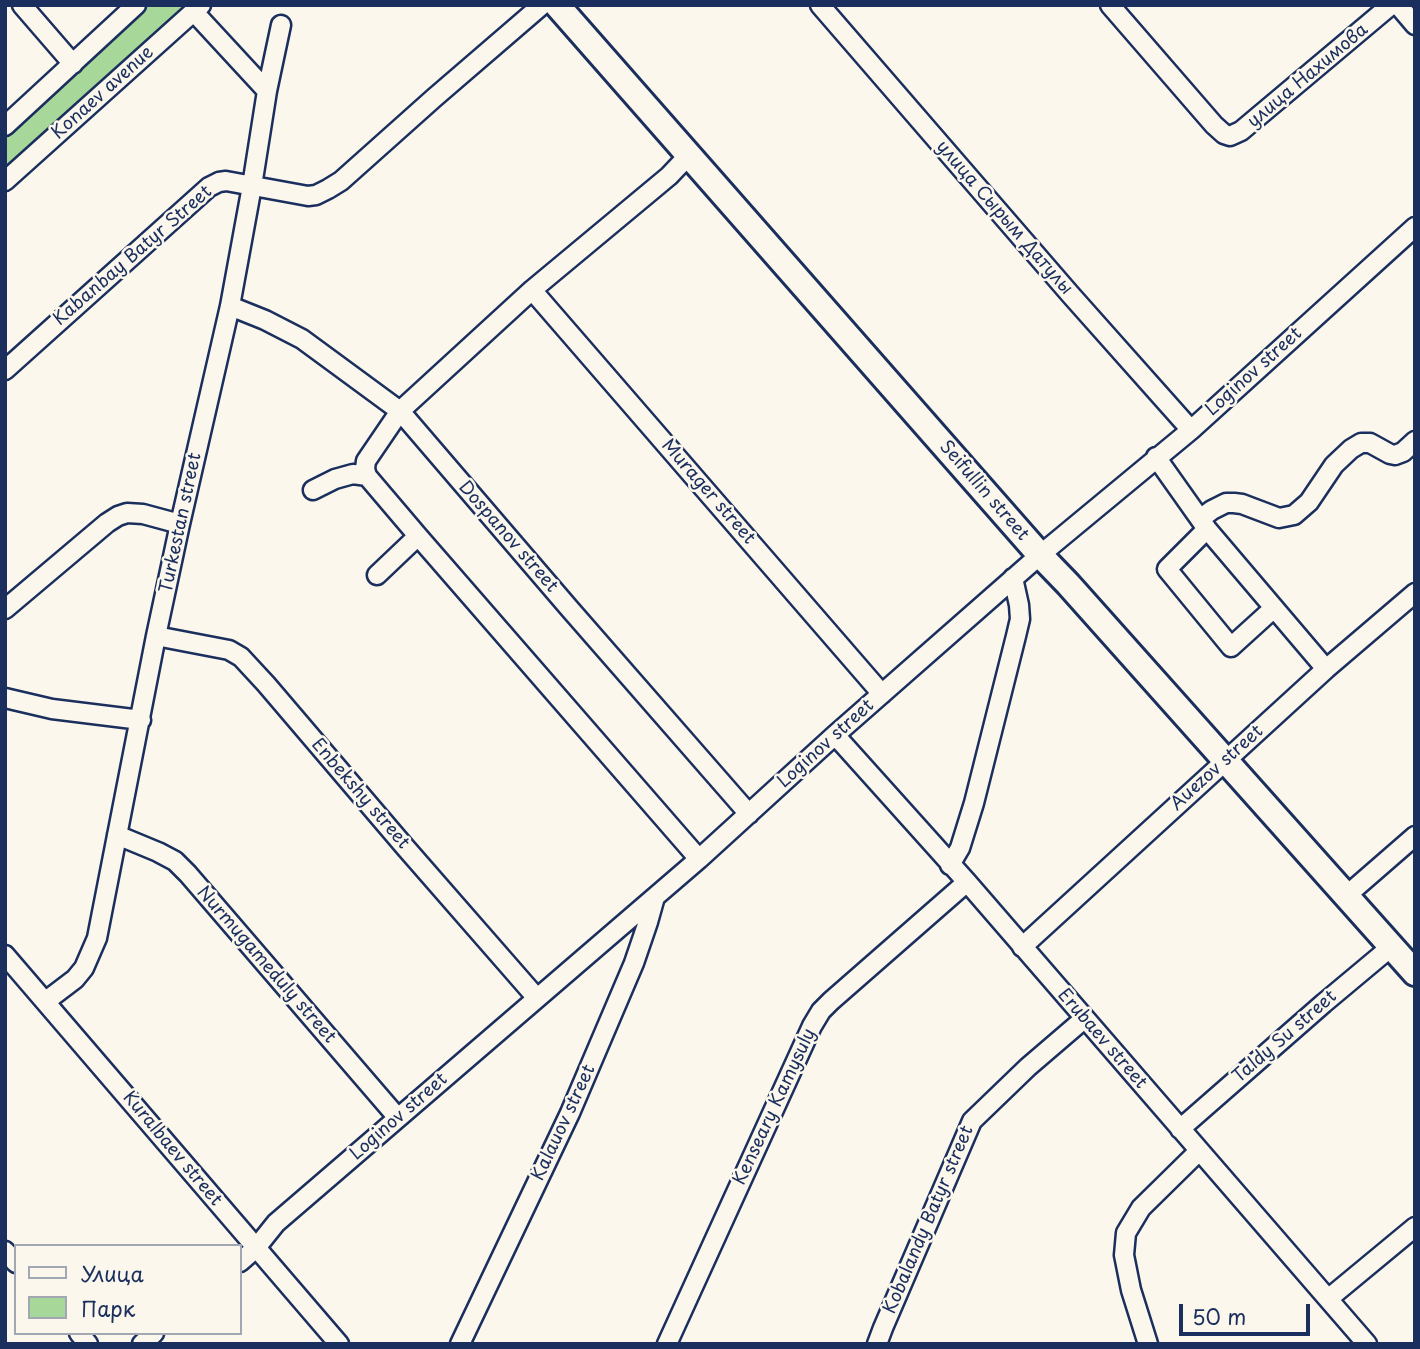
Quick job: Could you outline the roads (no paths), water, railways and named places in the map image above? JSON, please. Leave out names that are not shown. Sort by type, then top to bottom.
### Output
[{"type":"main road","name":"Seifullin street","points":[[557,5],[1040,555],[1415,973]]},
{"type":"street","points":[[22,5],[73,65]]},
{"type":"street","points":[[5,126],[136,5]]},
{"type":"street","name":"Kabanbay Batyr Street","points":[[5,370],[209,187],[226,181],[308,196],[316,195],[341,181],[542,5]]},
{"type":"street","name":"улица Сырым Датулы","points":[[820,5],[1191,430]]},
{"type":"street","name":"улица Нахимова","points":[[1110,5],[1214,125],[1230,136],[1241,131],[1391,5]]},
{"type":"street","points":[[1398,5],[1415,26]]},
{"type":"street","points":[[197,8],[267,92]]},
{"type":"street","name":"Konaev avenue","points":[[5,181],[197,8]]},
{"type":"street","name":"Turkestan street","points":[[46,1001],[75,979],[84,968],[97,938],[156,636],[230,306],[281,25]]},
{"type":"street","points":[[688,156],[669,176],[532,290],[400,411],[366,461],[365,469],[367,476],[418,536],[699,859]]},
{"type":"street","name":"Loginov street","points":[[242,1260],[276,1223],[699,859],[1013,578],[1191,430],[1415,227]]},
{"type":"street","name":"Murager street","points":[[532,290],[882,694]]},
{"type":"street","name":"Dospanov street","points":[[230,306],[302,339],[400,411],[749,814]]},
{"type":"street","points":[[1274,608],[1231,647],[1167,569],[1204,524],[1212,510],[1226,503],[1234,503],[1279,518],[1294,515],[1309,502],[1334,465],[1351,449],[1361,443],[1370,443],[1395,455],[1403,452],[1415,441]]},
{"type":"street","points":[[1156,457],[1204,524],[1326,669]]},
{"type":"street","points":[[313,490],[353,474],[367,476]]},
{"type":"street","points":[[5,609],[118,516],[127,513],[143,514],[180,524]]},
{"type":"street","points":[[377,575],[418,536]]},
{"type":"street","points":[[950,865],[960,848],[974,803],[1020,619],[1013,578]]},
{"type":"street","name":"Auezov street","points":[[1022,947],[1326,669],[1415,593]]},
{"type":"street","name":"Enbekshy street","points":[[156,636],[229,650],[240,657],[536,997]]},
{"type":"street","points":[[5,698],[52,709],[141,720]]},
{"type":"street","name":"Erubaev street","points":[[835,735],[967,882],[1367,1344]]},
{"type":"street","name":"Nurmugameduly street","points":[[117,835],[175,861],[188,874],[397,1118]]},
{"type":"street","points":[[1346,896],[1415,836]]},
{"type":"street","name":"Kenseary Kamysuly","points":[[667,1344],[821,1011],[967,882]]},
{"type":"street","name":"Kalauov street","points":[[460,1344],[570,1113],[634,963],[655,897]]},
{"type":"street","name":"Taldy Su street","points":[[1180,1129],[1391,947]]},
{"type":"street","name":"Kuralbaev street","points":[[5,955],[339,1344]]},
{"type":"street","name":"Kobalandy Batyr street","points":[[877,1344],[972,1121],[1028,1067],[1084,1019]]},
{"type":"street","points":[[1147,1344],[1124,1255],[1126,1233],[1141,1208],[1199,1151]]},
{"type":"street","points":[[1328,1300],[1415,1227]]}]
